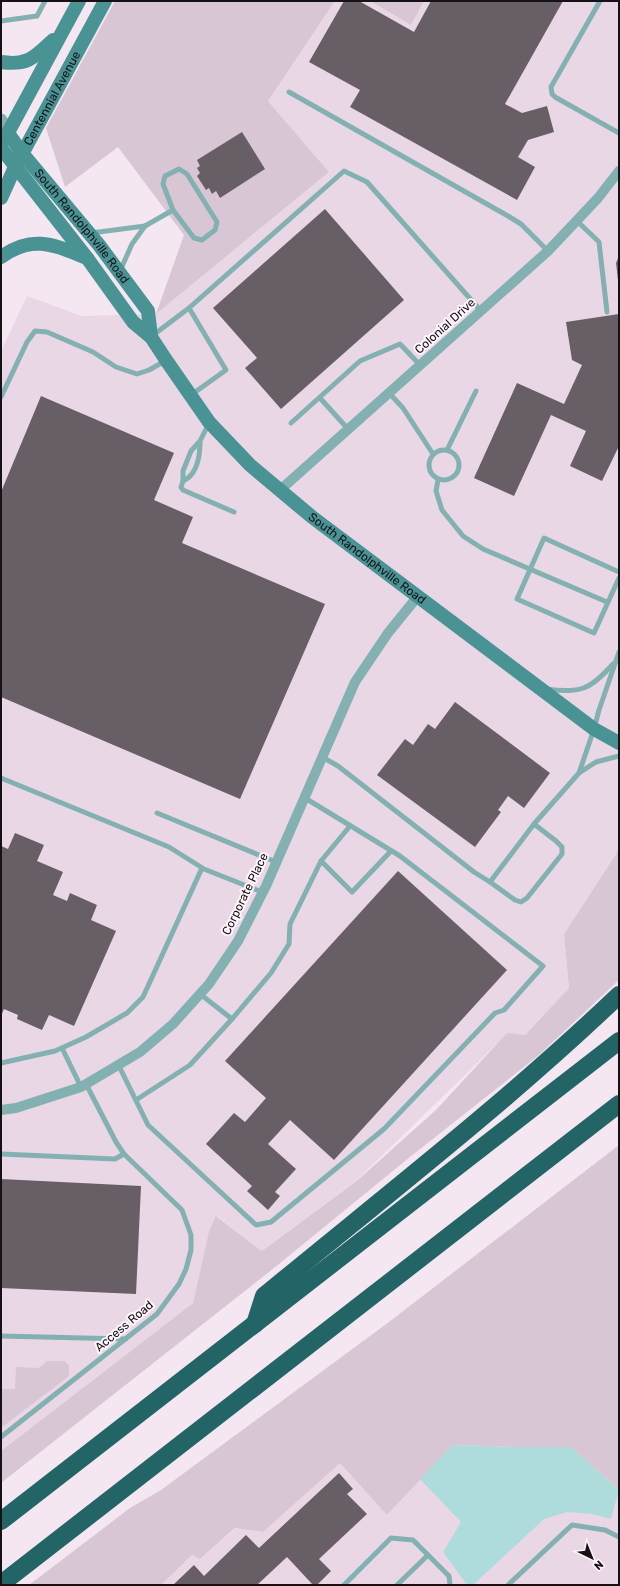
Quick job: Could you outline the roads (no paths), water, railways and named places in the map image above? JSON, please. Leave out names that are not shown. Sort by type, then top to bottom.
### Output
[{"type":"highway","points":[[255,1324],[264,1296],[572,1041],[619,995]]},
{"type":"highway","points":[[1,1521],[619,1041]]},
{"type":"highway","points":[[1,1584],[612,1115],[619,1104]]},
{"type":"main road","name":"Centennial Avenue","points":[[1,145],[79,1]]},
{"type":"main road","name":"Centennial Avenue","points":[[1,198],[14,167],[105,1]]},
{"type":"main road","points":[[1,62],[13,64],[34,59],[64,30]]},
{"type":"main road","name":"South Randolphville Road","points":[[8,133],[22,153],[89,233],[148,311],[151,337]]},
{"type":"main road","name":"South Randolphville Road","points":[[1,148],[14,167],[87,258],[133,322],[151,337],[209,422],[244,460],[279,491],[312,517],[594,729],[619,743]]},
{"type":"main road","points":[[1,257],[8,252],[30,243],[52,244],[87,258]]},
{"type":"street","name":"South Randolphville Road","points":[[1,120],[8,133]]},
{"type":"street","name":"Colonial Drive","points":[[279,491],[548,251],[598,198],[619,171]]},
{"type":"street","name":"Corporate Place","points":[[1,1110],[16,1108],[84,1085],[140,1052],[174,1024],[209,984],[238,941],[262,892],[305,798],[321,757],[355,682],[388,633],[418,596]]},
{"type":"lane","points":[[1,21],[37,16],[45,1]]},
{"type":"lane","points":[[600,1],[551,87],[551,91],[555,97],[619,133]]},
{"type":"lane","points":[[289,92],[508,216],[521,224],[548,251]]},
{"type":"lane","points":[[179,169],[187,174],[217,222],[214,230],[202,240],[194,238],[173,210],[163,184],[165,176],[179,169]]},
{"type":"lane","points":[[151,337],[189,308],[344,171],[368,182],[481,311]]},
{"type":"lane","points":[[89,233],[145,226],[173,210]]},
{"type":"lane","points":[[577,221],[599,242],[606,312]]},
{"type":"lane","points":[[119,272],[132,244],[145,226]]},
{"type":"lane","points":[[189,308],[226,370],[190,395]]},
{"type":"lane","points":[[1,397],[27,342],[35,331],[47,332],[93,352],[116,367],[137,374],[149,370],[166,360]]},
{"type":"lane","points":[[291,423],[360,361],[400,344],[420,365]]},
{"type":"lane","points":[[447,450],[476,391]]},
{"type":"lane","points":[[389,393],[403,408],[433,454]]},
{"type":"lane","points":[[320,398],[348,429]]},
{"type":"lane","points":[[209,422],[200,441],[191,451],[183,471],[183,481],[181,487],[183,490],[234,512]]},
{"type":"lane","points":[[183,481],[191,475],[196,464],[200,453],[200,441]]},
{"type":"lane","points":[[442,450],[447,450],[456,455],[459,470],[453,478],[443,481],[438,480],[430,473],[428,463],[433,454],[442,450]]},
{"type":"lane","points":[[438,480],[436,491],[442,510],[463,536],[482,549],[607,602]]},
{"type":"lane","points":[[619,572],[544,538],[517,598],[594,633],[619,578]]},
{"type":"lane","points":[[579,773],[594,729],[598,710],[617,663],[619,652]]},
{"type":"lane","points":[[539,687],[563,691],[574,691],[588,686],[601,678],[617,663]]},
{"type":"lane","points":[[490,882],[534,824],[579,773],[596,762],[619,756]]},
{"type":"lane","points":[[321,757],[338,766],[474,872],[515,900],[521,902],[527,898],[562,854],[562,847],[534,824]]},
{"type":"lane","points":[[1,778],[169,847],[202,868],[262,892]]},
{"type":"lane","points":[[118,1064],[148,1125],[256,1225],[271,1222],[384,1128],[495,1013],[504,1010],[542,966],[391,851],[305,798]]},
{"type":"lane","points":[[157,813],[209,833],[276,862]]},
{"type":"lane","points":[[136,1100],[190,1065],[271,973],[289,944],[290,924],[321,861],[350,826]]},
{"type":"lane","points":[[321,861],[352,892],[391,851]]},
{"type":"lane","points":[[1,1063],[55,1051],[86,1037],[127,1013],[143,997],[202,868]]},
{"type":"lane","points":[[200,994],[232,1019]]},
{"type":"lane","name":"Access Road","points":[[1,1437],[147,1322],[164,1305],[179,1284],[186,1269],[191,1250],[191,1235],[182,1210],[124,1154],[62,1048]]},
{"type":"lane","points":[[1,1154],[115,1159],[124,1154]]},
{"type":"lane","points":[[1,1336],[126,1339]]},
{"type":"lane","points":[[508,1585],[572,1525],[606,1530],[619,1537]]},
{"type":"lane","points":[[344,1585],[391,1538],[413,1540],[449,1576],[450,1585]]},
{"type":"lane","points":[[397,1585],[428,1555]]},
{"type":"water","points":[[453,1445],[571,1447],[619,1490],[611,1519],[592,1514],[567,1512],[544,1519],[473,1585],[467,1585],[443,1552],[461,1522],[420,1479]]}]
